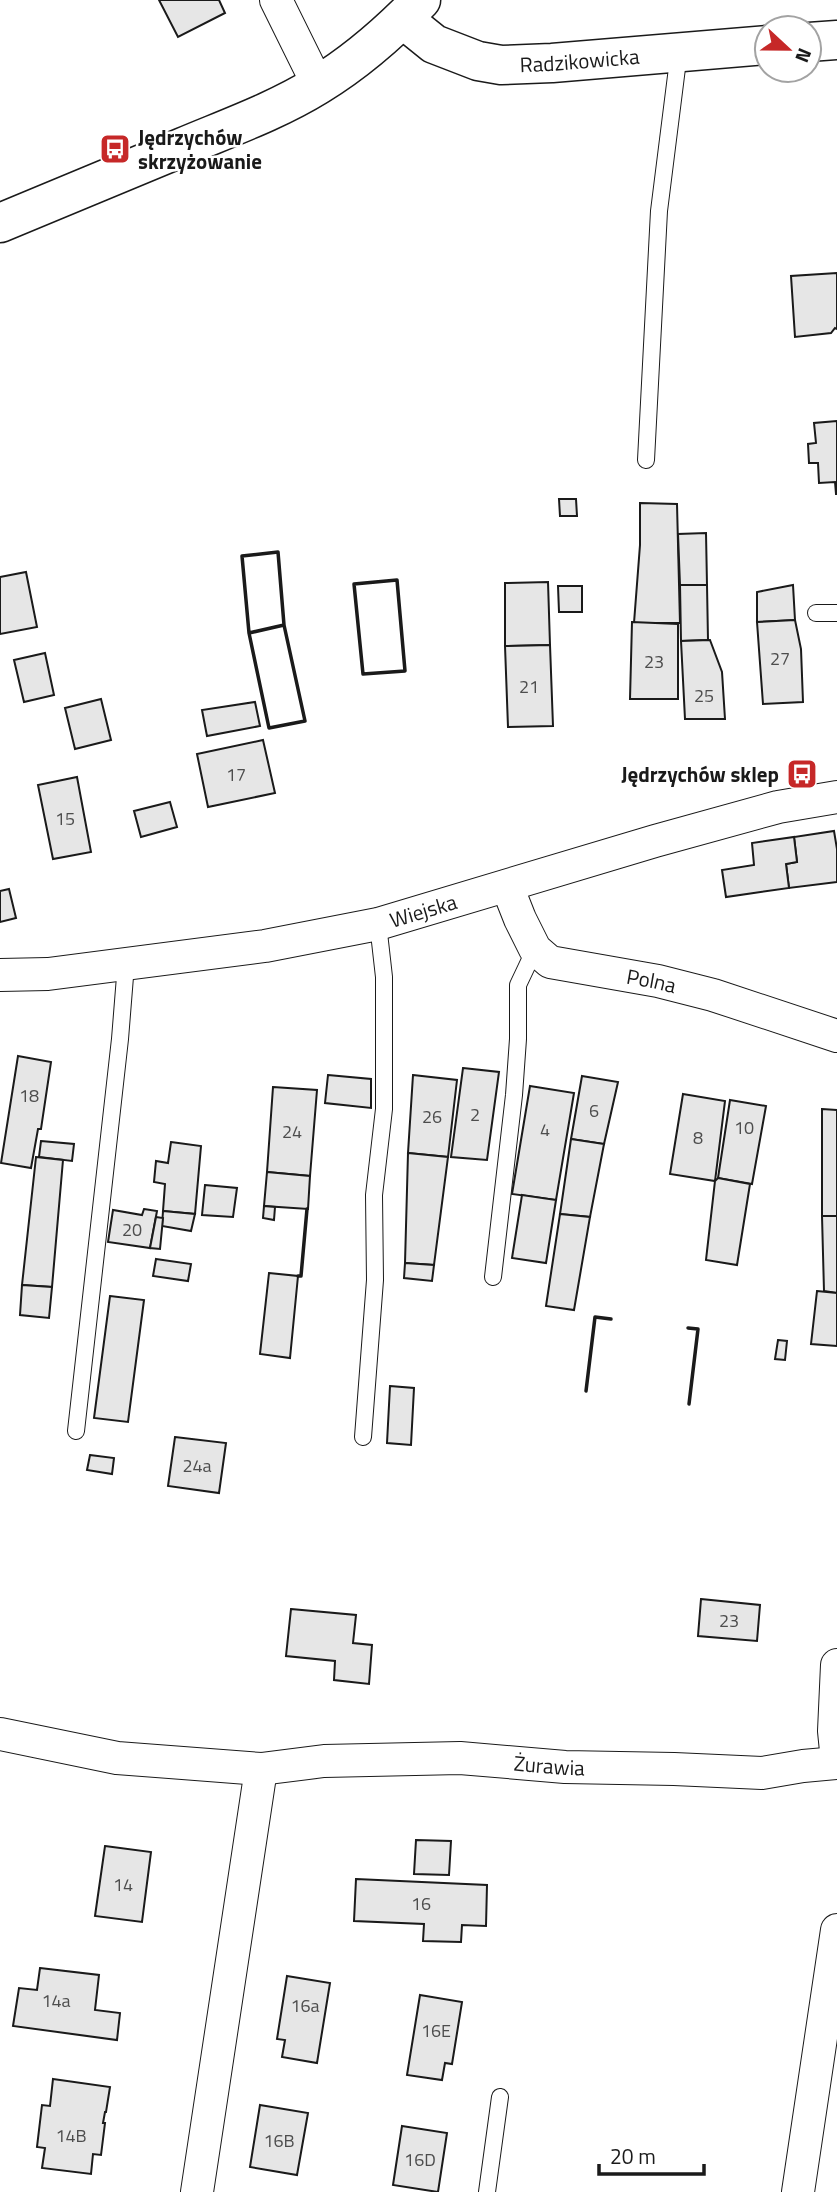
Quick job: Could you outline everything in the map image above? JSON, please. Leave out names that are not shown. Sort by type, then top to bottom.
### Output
[{"type":"street","points":[[276,0],[318,85]]},
{"type":"street","points":[[0,223],[280,105],[318,85],[347,65],[412,9]]},
{"type":"street","name":"Radzikowicka","points":[[412,9],[433,44],[478,61],[501,65],[753,46]]},
{"type":"street","name":"Wiejska","points":[[0,975],[48,974],[265,946],[378,924],[679,834],[778,807],[837,797]]},
{"type":"street","points":[[507,886],[535,949]]},
{"type":"street","name":"Polna","points":[[535,949],[550,962],[658,981],[713,995],[837,1036]]},
{"type":"street","points":[[837,1665],[834,1731],[837,1762]]},
{"type":"street","name":"Żurawia","points":[[0,1734],[117,1758],[261,1769],[324,1760],[460,1758],[565,1767],[762,1773],[837,1762]]},
{"type":"street","points":[[197,2192],[261,1769]]},
{"type":"street","points":[[798,2192],[837,1930]]},
{"type":"lane","points":[[646,460],[659,211],[679,52]]},
{"type":"lane","points":[[816,613],[837,613]]},
{"type":"lane","points":[[363,1437],[375,1280],[374,1195],[384,1109],[384,977],[378,924]]},
{"type":"lane","points":[[493,1277],[514,1095],[518,985],[535,949]]},
{"type":"lane","points":[[76,1431],[127,964]]},
{"type":"lane","points":[[487,2192],[500,2097]]},
{"type":"building","points":[[159,0],[219,0],[225,13],[178,37]]},
{"type":"building","points":[[837,273],[837,329],[831,333],[795,337],[791,276]]},
{"type":"building","points":[[837,421],[836,494],[835,482],[819,483],[818,463],[809,463],[808,444],[816,443],[814,423]]},
{"type":"building","points":[[559,499],[576,499],[577,516],[560,516]]},
{"type":"building","points":[[640,503],[677,504],[680,623],[634,623]]},
{"type":"building","points":[[706,533],[707,585],[680,585],[678,534]]},
{"type":"building","points":[[26,572],[37,627],[0,634],[0,577]]},
{"type":"building","points":[[548,582],[550,645],[505,646],[505,583]]},
{"type":"building","points":[[680,585],[707,585],[708,640],[681,641]]},
{"type":"building","points":[[793,585],[795,620],[757,622],[757,592]]},
{"type":"building","points":[[558,586],[582,586],[582,612],[559,612]]},
{"type":"building","points":[[795,620],[801,649],[803,702],[763,704],[757,622]]},
{"type":"building","points":[[632,622],[678,624],[678,699],[630,699]]},
{"type":"building","points":[[710,640],[722,672],[725,719],[685,719],[681,641]]},
{"type":"building","points":[[550,645],[553,726],[508,727],[505,646]]},
{"type":"building","points":[[45,653],[54,695],[24,702],[14,660]]},
{"type":"building","points":[[101,699],[111,740],[75,749],[65,708]]},
{"type":"building","points":[[255,702],[260,726],[207,736],[202,710]]},
{"type":"building","points":[[263,740],[275,793],[208,807],[197,754]]},
{"type":"building","points":[[77,777],[91,852],[53,859],[38,785]]},
{"type":"building","points":[[170,802],[177,827],[141,837],[134,811]]},
{"type":"building","points":[[834,831],[837,882],[789,888],[786,864],[797,862],[794,837]]},
{"type":"building","points":[[794,837],[797,862],[786,864],[789,888],[726,897],[722,870],[754,865],[752,843]]},
{"type":"building","points":[[9,889],[16,918],[0,922],[0,891]]},
{"type":"building","points":[[18,1056],[51,1062],[41,1129],[38,1129],[31,1168],[1,1163]]},
{"type":"building","points":[[463,1068],[499,1072],[487,1160],[451,1157]]},
{"type":"building","points":[[328,1075],[371,1079],[371,1108],[325,1103]]},
{"type":"building","points":[[413,1075],[457,1080],[448,1157],[408,1153]]},
{"type":"building","points":[[582,1076],[618,1082],[604,1144],[571,1139]]},
{"type":"building","points":[[530,1086],[574,1093],[556,1200],[512,1194]]},
{"type":"building","points":[[273,1087],[317,1090],[310,1176],[267,1172]]},
{"type":"building","points":[[683,1094],[725,1101],[715,1181],[670,1174]]},
{"type":"building","points":[[730,1100],[766,1106],[752,1184],[718,1178]]},
{"type":"building","points":[[822,1109],[837,1110],[837,1216],[822,1216]]},
{"type":"building","points":[[571,1139],[604,1144],[590,1217],[560,1214]]},
{"type":"building","points":[[41,1141],[74,1144],[72,1161],[39,1157]]},
{"type":"building","points":[[171,1142],[201,1146],[195,1214],[163,1211],[165,1184],[154,1182],[156,1161],[168,1163]]},
{"type":"building","points":[[408,1153],[448,1157],[434,1265],[405,1263]]},
{"type":"building","points":[[36,1157],[63,1160],[52,1287],[22,1285]]},
{"type":"building","points":[[267,1172],[310,1176],[308,1209],[264,1206]]},
{"type":"building","points":[[718,1178],[750,1184],[737,1265],[706,1260],[715,1181]]},
{"type":"building","points":[[205,1185],[237,1188],[233,1217],[202,1215]]},
{"type":"building","points":[[522,1195],[556,1200],[546,1263],[512,1258]]},
{"type":"building","points":[[264,1206],[275,1207],[274,1220],[263,1218]]},
{"type":"building","points":[[144,1209],[157,1211],[150,1248],[108,1242],[113,1210],[142,1215]]},
{"type":"building","points":[[163,1211],[195,1214],[191,1231],[162,1226]]},
{"type":"building","points":[[560,1214],[590,1217],[574,1310],[546,1306]]},
{"type":"building","points":[[822,1216],[837,1216],[837,1293],[824,1291]]},
{"type":"building","points":[[156,1217],[163,1218],[160,1249],[150,1248]]},
{"type":"building","points":[[156,1259],[191,1264],[188,1281],[153,1276]]},
{"type":"building","points":[[405,1263],[434,1265],[432,1281],[404,1278]]},
{"type":"building","points":[[269,1273],[298,1276],[290,1358],[260,1354]]},
{"type":"building","points":[[22,1285],[52,1287],[49,1318],[20,1315]]},
{"type":"building","points":[[817,1291],[837,1293],[837,1346],[811,1344]]},
{"type":"building","points":[[110,1296],[144,1300],[128,1422],[94,1418]]},
{"type":"building","points":[[778,1340],[787,1341],[785,1360],[775,1359]]},
{"type":"building","points":[[390,1386],[414,1388],[411,1445],[387,1443]]},
{"type":"building","points":[[175,1437],[226,1443],[219,1493],[168,1486]]},
{"type":"building","points":[[90,1455],[114,1458],[112,1474],[87,1470]]},
{"type":"building","points":[[701,1599],[760,1605],[757,1641],[698,1636]]},
{"type":"building","points":[[291,1609],[356,1615],[353,1643],[372,1645],[369,1684],[334,1680],[335,1661],[286,1656]]},
{"type":"building","points":[[416,1840],[451,1841],[449,1875],[414,1874]]},
{"type":"building","points":[[105,1846],[151,1852],[142,1922],[95,1916]]},
{"type":"building","points":[[356,1879],[487,1885],[486,1926],[462,1925],[461,1942],[423,1941],[424,1924],[354,1921]]},
{"type":"building","points":[[40,1968],[99,1975],[95,2010],[120,2013],[117,2040],[13,2026],[19,1988],[37,1990]]},
{"type":"building","points":[[287,1976],[330,1983],[317,2063],[282,2057],[285,2040],[277,2039]]},
{"type":"building","points":[[420,1995],[462,2002],[452,2064],[445,2063],[442,2080],[407,2075]]},
{"type":"building","points":[[53,2079],[110,2087],[103,2123],[101,2155],[93,2154],[91,2174],[42,2168],[45,2148],[37,2147],[42,2105],[50,2106]]},
{"type":"building","points":[[260,2105],[308,2113],[297,2175],[250,2167]]},
{"type":"building","points":[[402,2126],[447,2133],[438,2192],[393,2185]]},
{"type":"wall","points":[[249,633],[284,625],[278,552],[242,556],[249,633],[269,728],[305,721],[284,625]]},
{"type":"wall","points":[[397,580],[405,671],[363,674],[354,584],[397,580]]},
{"type":"wall","points":[[298,1276],[301,1276],[307,1209]]},
{"type":"wall","points":[[586,1391],[595,1317],[611,1319]]},
{"type":"wall","points":[[688,1328],[698,1329],[689,1404]]},
{"type":"place","name":"Jędrzychów skrzyżowanie","points":[[115,149]]},
{"type":"place","name":"Jędrzychów sklep","points":[[802,774]]}]
